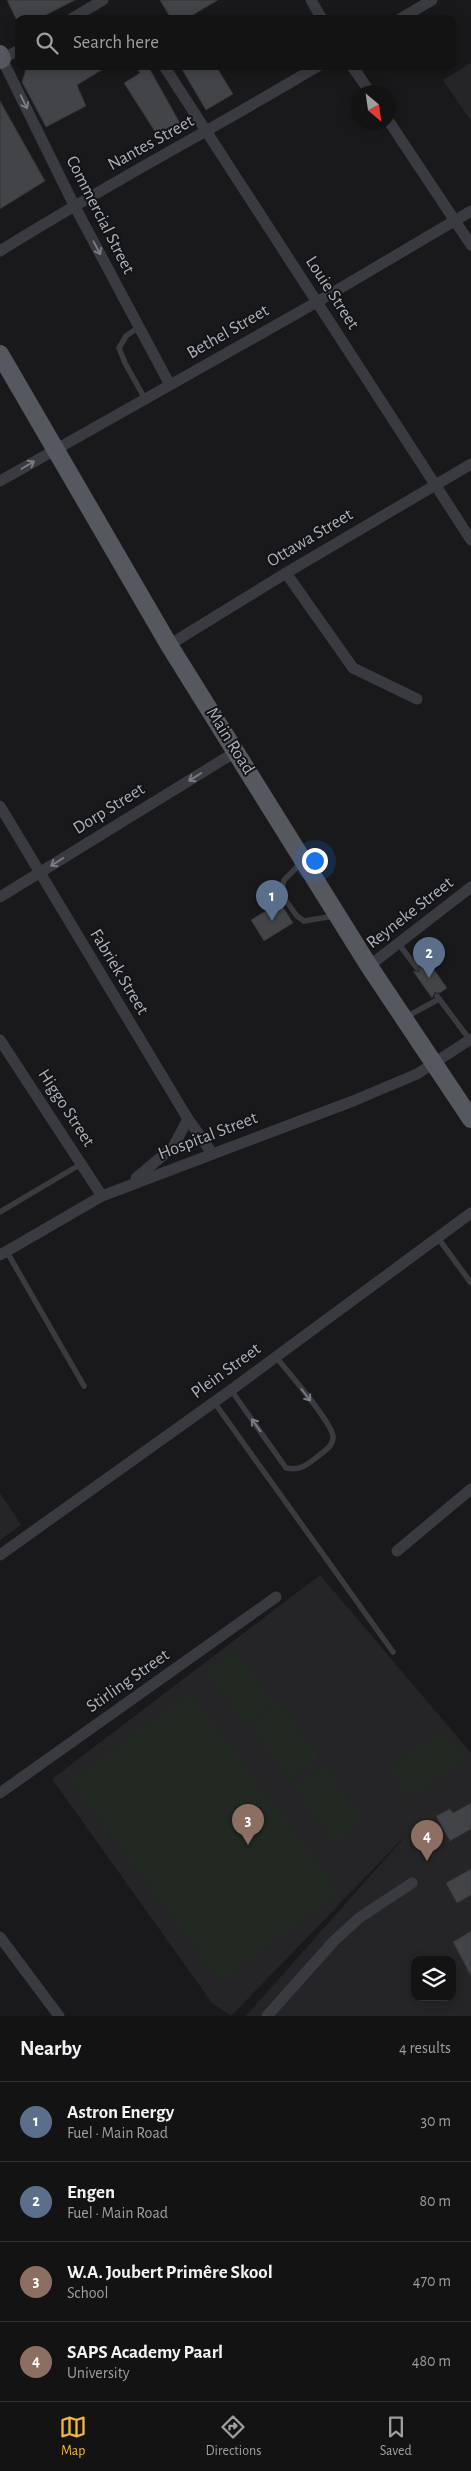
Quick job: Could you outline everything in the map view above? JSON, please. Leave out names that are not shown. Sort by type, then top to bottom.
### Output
[{"type":"main road","name":"Main Road","points":[[0,354],[169,645],[370,966],[471,1119]]},
{"type":"street","points":[[78,15],[103,0]]},
{"type":"street","points":[[311,0],[320,15]]},
{"type":"street","points":[[407,15],[432,0]]},
{"type":"street","points":[[1,58],[15,52]]},
{"type":"street","name":"Commercial Street","points":[[1,58],[74,204],[170,385]]},
{"type":"street","name":"Louie Street","points":[[166,70],[205,133],[471,540]]},
{"type":"street","name":"Nantes Street","points":[[0,251],[74,204],[205,133],[311,70]]},
{"type":"street","points":[[355,70],[365,85]]},
{"type":"street","points":[[395,130],[471,245]]},
{"type":"street","name":"Bethel Street","points":[[0,481],[317,302],[471,211]]},
{"type":"street","name":"Ottawa Street","points":[[169,645],[286,573],[471,464]]},
{"type":"street","points":[[286,573],[348,663],[360,672],[417,699]]},
{"type":"street","name":"Dorp Street","points":[[0,898],[236,751]]},
{"type":"street","name":"Fabriek Street","points":[[0,806],[188,1119],[212,1153]]},
{"type":"street","name":"Reyneke Street","points":[[370,966],[471,887]]},
{"type":"street","name":"Higgo Street","points":[[0,1040],[102,1196]]},
{"type":"street","name":"Hospital Street","points":[[3,1254],[102,1196],[353,1101],[417,1074],[471,1040]]},
{"type":"street","points":[[127,1186],[173,1148],[188,1119]]},
{"type":"street","name":"Plein Street","points":[[0,1555],[231,1390],[471,1213]]},
{"type":"street","points":[[397,1550],[471,1489]]},
{"type":"street","name":"Stirling Street","points":[[0,1794],[276,1597]]},
{"type":"street","points":[[267,2016],[334,1941],[359,1918],[412,1883]]},
{"type":"street","points":[[0,1936],[59,2016]]},
{"type":"lane","points":[[139,327],[126,336],[119,348],[124,363],[145,399]]},
{"type":"lane","points":[[304,860],[284,880],[281,894],[297,916],[304,921],[338,915]]},
{"type":"lane","points":[[398,943],[416,968]]},
{"type":"lane","points":[[404,1018],[438,997],[471,1040]]},
{"type":"lane","points":[[0,1212],[81,1164]]},
{"type":"lane","points":[[438,1238],[471,1283]]},
{"type":"lane","points":[[3,1254],[84,1386]]},
{"type":"lane","points":[[231,1390],[286,1468],[296,1470],[304,1467],[331,1446],[333,1437],[327,1423],[276,1357]]},
{"type":"lane","points":[[214,1402],[393,1652]]},
{"type":"shaded area","points":[[471,63],[471,121],[443,80]]},
{"type":"shaded area","points":[[0,1493],[21,1525],[0,1540]]},
{"type":"shaded area","points":[[320,1575],[471,1753],[471,2016],[246,2016],[410,1831],[231,2016],[212,2003],[52,1779]]},
{"type":"shaded area","points":[[235,1649],[274,1702],[245,1724],[206,1670]]},
{"type":"shaded area","points":[[190,1693],[339,1892],[220,1981],[71,1781]]},
{"type":"shaded area","points":[[280,1704],[319,1758],[290,1780],[250,1726]]},
{"type":"shaded area","points":[[445,1730],[466,1759],[410,1798],[390,1768]]},
{"type":"shaded area","points":[[324,1767],[364,1820],[334,1842],[295,1788]]},
{"type":"building","points":[[7,0],[75,0],[46,15],[15,15],[15,17]]},
{"type":"building","points":[[160,0],[218,0],[193,15],[169,15]]},
{"type":"building","points":[[26,70],[101,70],[77,85],[86,106],[46,127],[22,82]]},
{"type":"building","points":[[138,70],[150,70],[181,125],[159,138],[124,83],[140,73]]},
{"type":"building","points":[[182,70],[218,70],[233,94],[206,110]]},
{"type":"building","points":[[0,101],[45,181],[0,209]]},
{"type":"building","points":[[280,902],[293,923],[264,941],[251,920]]},
{"type":"building","points":[[427,960],[447,988],[440,993],[435,992],[432,998],[413,971],[419,972],[421,965]]},
{"type":"building","points":[[471,1803],[471,1829],[450,1841],[436,1816],[450,1809],[453,1813]]},
{"type":"building","points":[[471,1869],[471,1895],[457,1903],[446,1883]]},
{"type":"building","points":[[471,1931],[471,1976],[453,1942]]},
{"type":"place","name":"Astron Energy","points":[[272,921]]},
{"type":"place","name":"Engen","points":[[429,978]]},
{"type":"place","name":"W.A. Joubert Primêre Skool","points":[[248,1845]]},
{"type":"place","name":"SAPS Academy Paarl","points":[[427,1861]]}]
